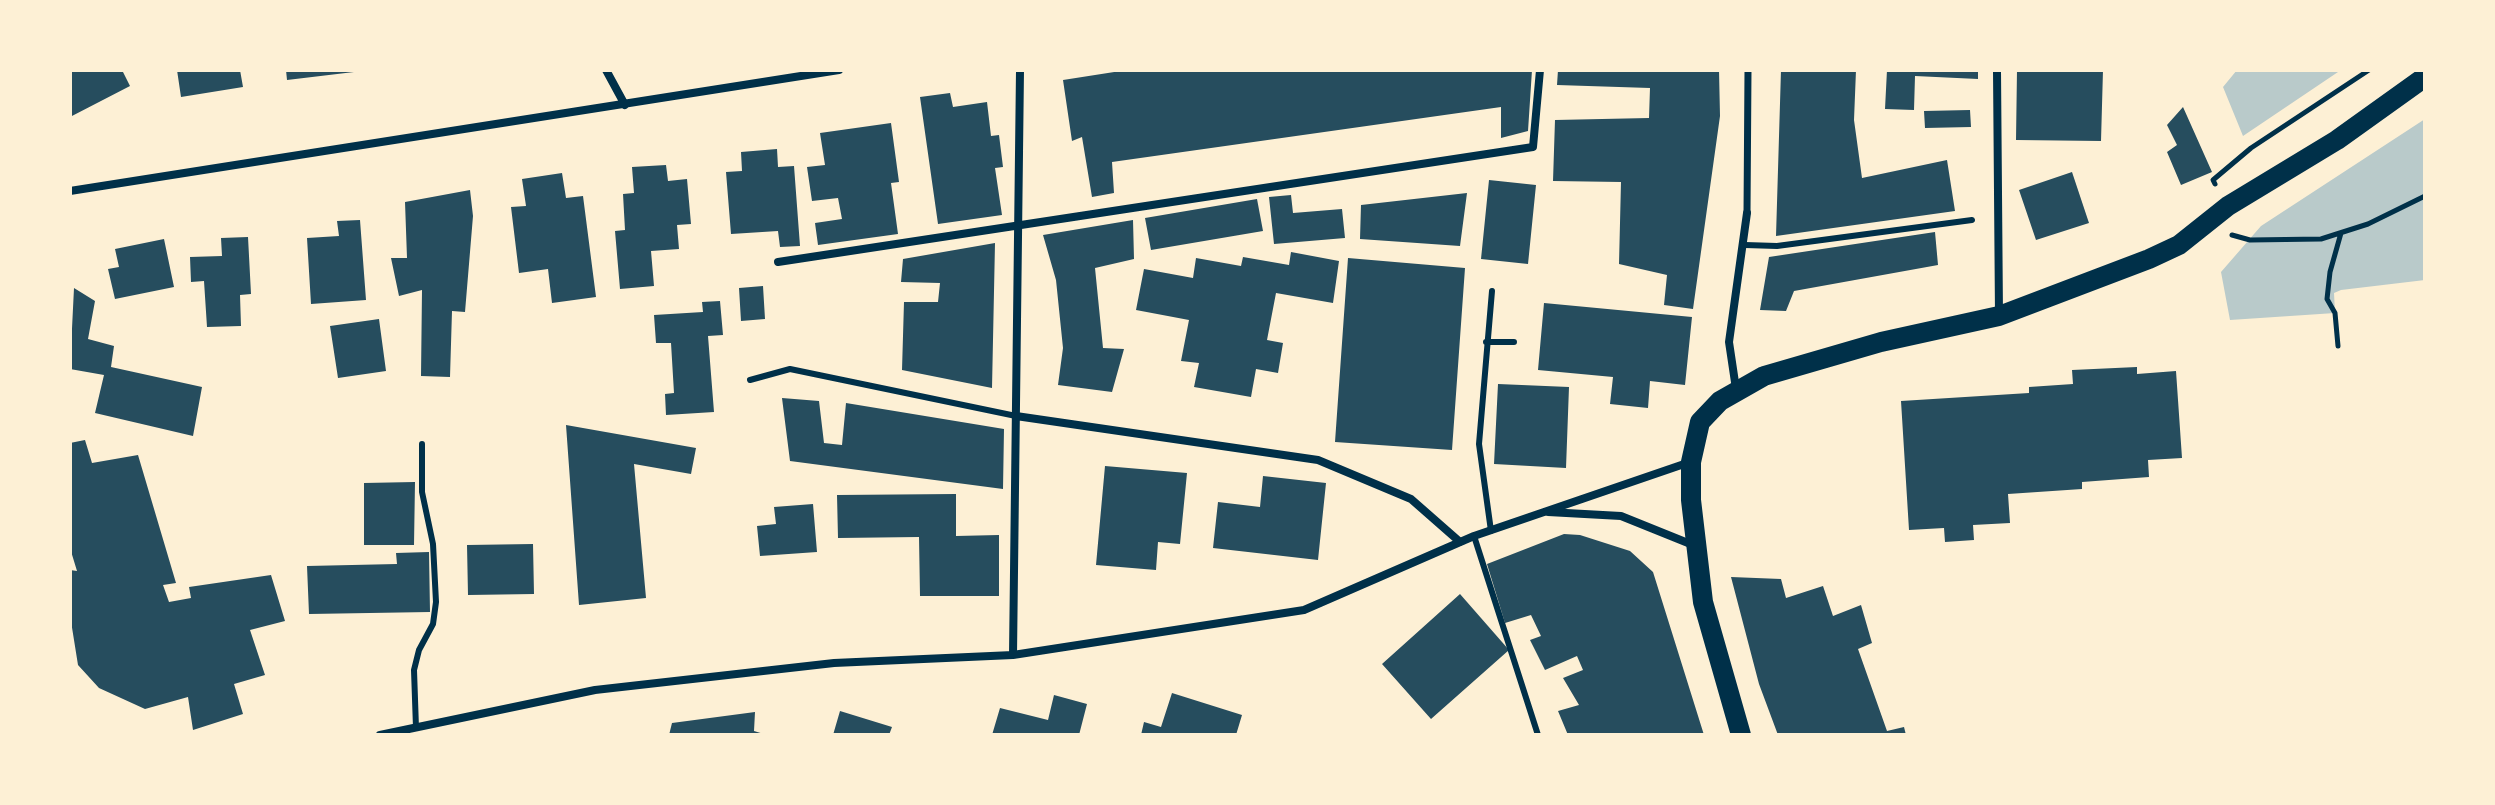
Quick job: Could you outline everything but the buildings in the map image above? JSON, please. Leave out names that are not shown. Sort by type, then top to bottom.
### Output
[{"type":"main road","points":[[1741,735],[1703,602],[1691,500],[1691,462],[1700,422],[1736,390],[1764,376],[1881,342],[1999,316],[2179,245],[2221,212],[2337,140],[2425,77]]},
{"type":"street","points":[[606,70],[625,105]]},
{"type":"street","points":[[70,191],[839,70]]},
{"type":"street","points":[[1013,655],[1020,70]]},
{"type":"street","points":[[778,262],[1016,223],[1533,147],[1540,70]]},
{"type":"street","points":[[1736,390],[1729,342],[1745,245],[1748,70]]},
{"type":"street","points":[[1997,70],[1999,316]]},
{"type":"street","points":[[1016,416],[1318,460],[1411,499],[1460,542]]},
{"type":"street","points":[[380,735],[595,690],[834,663],[1013,655],[1304,610],[1474,536],[1691,462]]},
{"type":"street","points":[[1544,511],[1621,516],[1664,531],[1699,548]]},
{"type":"lane","points":[[1745,245],[1777,246],[1972,220]]},
{"type":"lane","points":[[1491,531],[1479,444],[1492,291]]},
{"type":"lane","points":[[1486,342],[1514,342]]},
{"type":"lane","points":[[750,380],[790,369],[1016,416]]},
{"type":"lane","points":[[416,728],[414,670],[419,650],[433,624],[436,602],[433,544],[422,492],[422,444]]},
{"type":"lane","points":[[1474,536],[1538,735]]},
{"type":"path","points":[[2369,70],[2251,148],[2213,180],[2221,212],[2236,238],[2321,239],[2368,224],[2425,196]]},
{"type":"path","points":[[2338,346],[2335,313],[2327,299],[2330,272],[2341,232]]},
{"type":"shaded area","points":[[2237,70],[2341,70],[2243,136],[2223,87]]},
{"type":"shaded area","points":[[2425,119],[2425,280],[2341,290],[2334,293],[2335,313],[2230,320],[2221,272],[2261,226]]}]
